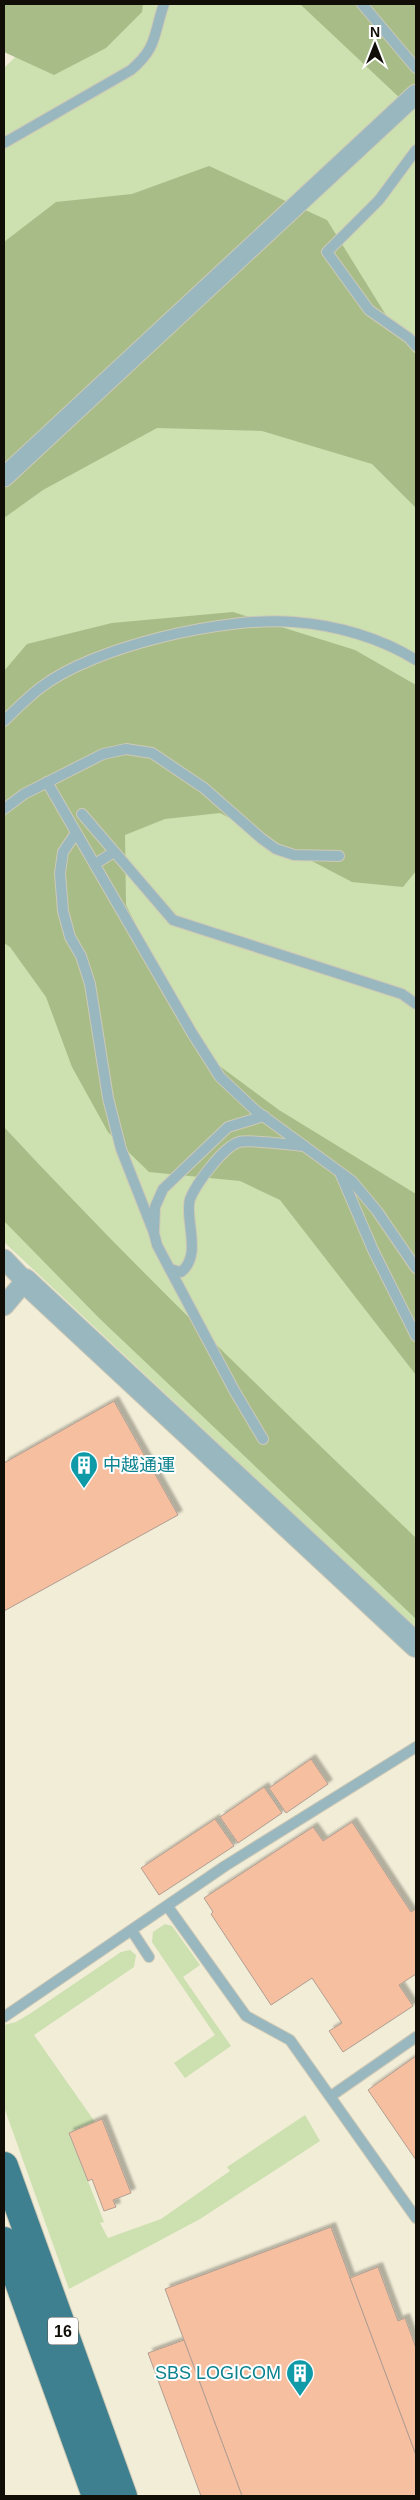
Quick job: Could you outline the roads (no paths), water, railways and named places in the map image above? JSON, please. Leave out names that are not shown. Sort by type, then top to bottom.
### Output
[{"type":"highway","name":"16","points":[[4,2166],[123,2496]]},
{"type":"highway","name":"16","points":[[4,2241],[96,2496]]},
{"type":"street","points":[[4,478],[416,94]]},
{"type":"street","points":[[4,1259],[25,1281],[416,1644]]},
{"type":"street","points":[[4,1306],[25,1281]]},
{"type":"lane","points":[[4,143],[138,64],[145,58],[154,43],[164,4]]},
{"type":"lane","points":[[362,4],[416,68]]},
{"type":"lane","points":[[416,150],[379,200],[327,252],[369,310],[409,338],[416,346]]},
{"type":"lane","points":[[4,721],[41,687],[84,663],[137,642],[245,622],[294,622],[343,630],[395,647],[416,660]]},
{"type":"lane","points":[[4,809],[24,794],[103,754],[126,749],[152,753],[204,788],[262,839],[276,848],[294,855],[339,856]]},
{"type":"lane","points":[[47,782],[192,1033],[220,1077],[264,1116],[352,1181],[378,1211],[416,1268]]},
{"type":"lane","points":[[82,814],[173,920],[402,994],[416,1004]]},
{"type":"lane","points":[[76,833],[63,852],[60,873],[63,911],[70,937],[80,956],[90,984],[108,1098],[121,1149],[170,1269],[262,1439]]},
{"type":"lane","points":[[95,864],[114,852]]},
{"type":"lane","points":[[154,1233],[155,1207],[163,1189],[228,1127],[264,1116]]},
{"type":"lane","points":[[170,1269],[180,1272],[185,1268],[192,1245],[190,1200],[217,1157],[239,1142],[304,1146]]},
{"type":"lane","points":[[339,1172],[373,1250],[416,1336]]},
{"type":"lane","points":[[4,2018],[225,1866],[416,1748]]},
{"type":"lane","points":[[168,1907],[246,2016],[290,2040],[416,2218]]},
{"type":"lane","points":[[132,1931],[149,1957]]},
{"type":"lane","points":[[331,2096],[416,2037]]},
{"type":"place","name":"中越通運","points":[[84,1489]]},
{"type":"place","name":"SBS LOGICOM","points":[[300,2397]]}]
